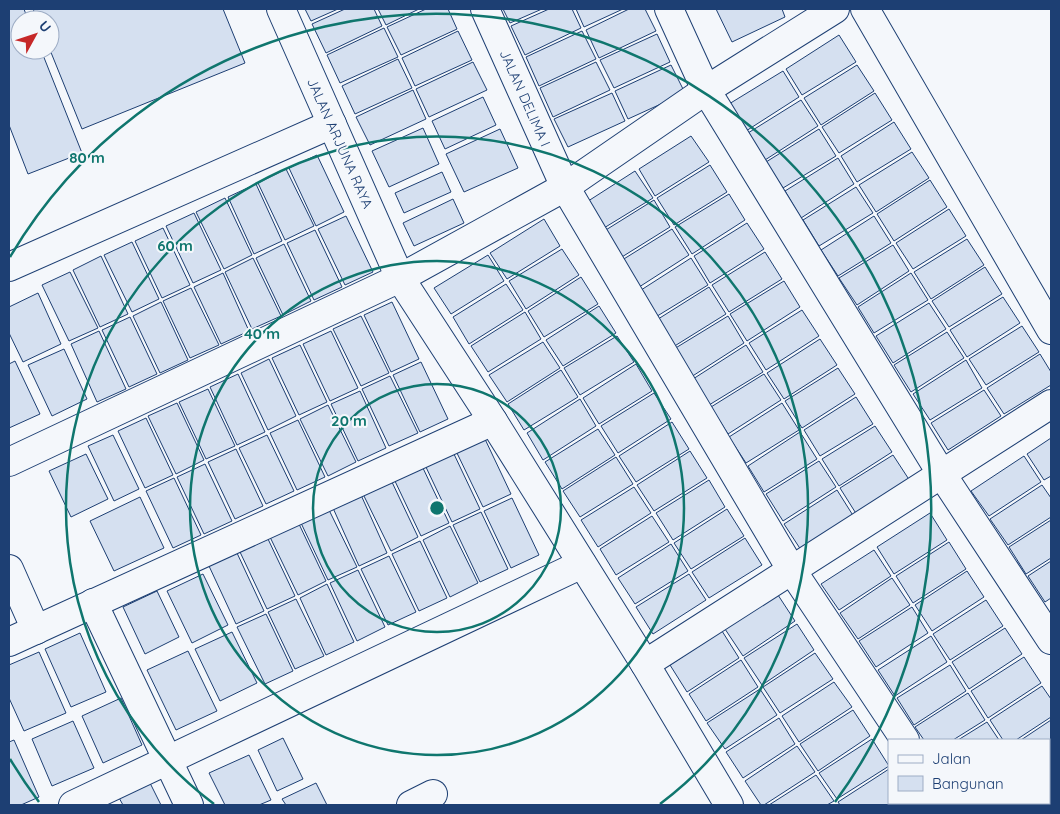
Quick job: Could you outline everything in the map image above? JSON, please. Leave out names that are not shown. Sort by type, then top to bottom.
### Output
[{"type":"street","name":"JALAN ARJUNA RAYA","points":[[281,9],[400,278],[493,421],[645,664],[729,805]]},
{"type":"street","name":"JALAN DELIMA I","points":[[485,9],[565,187],[791,569],[904,739]]},
{"type":"street","points":[[669,9],[706,90],[942,473],[1051,640]]},
{"type":"street","points":[[9,462],[400,278],[565,187],[706,90],[835,9]]},
{"type":"street","points":[[865,9],[1051,330]]},
{"type":"street","points":[[9,267],[332,124]]},
{"type":"street","points":[[645,664],[1051,404]]},
{"type":"street","points":[[9,642],[493,421]]},
{"type":"street","points":[[73,805],[582,564]]},
{"type":"street","points":[[9,569],[36,630]]},
{"type":"street","points":[[93,603],[189,805]]},
{"type":"building","points":[[9,9],[24,9],[10,10],[10,60],[45,60],[82,153],[28,174],[9,125]]},
{"type":"building","points":[[223,9],[245,63],[82,129],[54,60],[60,60],[60,10],[33,10]]},
{"type":"building","points":[[305,9],[338,9],[311,21]]},
{"type":"building","points":[[345,9],[374,9],[382,26],[326,53],[312,24]]},
{"type":"building","points":[[378,9],[419,9],[386,25]]},
{"type":"building","points":[[426,9],[448,9],[457,29],[401,55],[387,27]]},
{"type":"building","points":[[503,9],[542,9],[510,23]]},
{"type":"building","points":[[549,9],[572,9],[581,28],[525,55],[511,26]]},
{"type":"building","points":[[576,9],[623,9],[584,27]]},
{"type":"building","points":[[629,9],[645,9],[656,31],[599,58],[586,30]]},
{"type":"building","points":[[716,9],[782,9],[785,17],[732,42]]},
{"type":"building","points":[[384,28],[398,57],[340,83],[327,55]]},
{"type":"building","points":[[458,31],[472,60],[415,86],[402,58]]},
{"type":"building","points":[[582,31],[596,59],[539,86],[526,57]]},
{"type":"building","points":[[657,34],[670,62],[614,88],[600,60]]},
{"type":"building","points":[[839,35],[856,62],[802,95],[786,69]]},
{"type":"building","points":[[398,59],[412,88],[355,114],[342,86]]},
{"type":"building","points":[[473,62],[487,90],[429,117],[416,89]]},
{"type":"building","points":[[596,62],[610,90],[553,117],[540,88]]},
{"type":"building","points":[[671,65],[685,93],[628,119],[615,91]]},
{"type":"building","points":[[857,65],[874,91],[821,125],[804,98]]},
{"type":"building","points":[[783,71],[799,97],[746,131],[729,104]]},
{"type":"building","points":[[413,90],[426,119],[370,145],[356,117]]},
{"type":"building","points":[[612,93],[625,121],[568,147],[554,119]]},
{"type":"building","points":[[875,93],[892,120],[839,153],[822,127]]},
{"type":"building","points":[[483,97],[496,125],[445,149],[432,121]]},
{"type":"building","points":[[801,100],[818,126],[765,160],[748,133]]},
{"type":"building","points":[[894,122],[911,149],[857,182],[841,156]]},
{"type":"building","points":[[423,128],[439,164],[389,187],[372,151]]},
{"type":"building","points":[[500,129],[518,168],[464,192],[446,154]]},
{"type":"building","points":[[819,129],[836,156],[783,188],[766,162]]},
{"type":"building","points":[[691,136],[709,162],[655,196],[639,169]]},
{"type":"building","points":[[912,152],[929,178],[876,212],[859,185]]},
{"type":"building","points":[[317,155],[344,212],[316,226],[289,168]]},
{"type":"building","points":[[838,158],[854,184],[801,218],[785,191]]},
{"type":"building","points":[[710,165],[727,192],[674,225],[657,198]]},
{"type":"building","points":[[286,169],[314,226],[285,240],[258,183]]},
{"type":"building","points":[[635,171],[653,198],[599,231],[582,205]]},
{"type":"building","points":[[442,172],[451,192],[404,213],[395,193]]},
{"type":"building","points":[[930,180],[947,207],[894,241],[877,214]]},
{"type":"building","points":[[256,184],[282,241],[254,254],[228,197]]},
{"type":"building","points":[[856,187],[873,213],[819,246],[803,220]]},
{"type":"building","points":[[729,194],[745,220],[692,254],[675,227]]},
{"type":"building","points":[[225,198],[252,255],[224,269],[196,212]]},
{"type":"building","points":[[453,199],[464,223],[414,246],[403,223]]},
{"type":"building","points":[[654,200],[670,227],[617,260],[601,233]]},
{"type":"building","points":[[949,209],[966,236],[913,269],[896,243]]},
{"type":"building","points":[[194,213],[221,270],[193,283],[166,226]]},
{"type":"building","points":[[346,216],[373,272],[345,285],[318,229]]},
{"type":"building","points":[[874,216],[891,243],[838,276],[821,250]]},
{"type":"building","points":[[544,219],[560,246],[507,279],[490,253]]},
{"type":"building","points":[[747,223],[764,249],[710,283],[694,256]]},
{"type":"building","points":[[163,228],[190,285],[162,298],[135,241]]},
{"type":"building","points":[[672,229],[689,255],[636,289],[619,262]]},
{"type":"building","points":[[315,230],[342,287],[314,300],[287,243]]},
{"type":"building","points":[[967,239],[984,265],[931,299],[914,272]]},
{"type":"building","points":[[132,242],[159,299],[132,312],[104,255]]},
{"type":"building","points":[[284,244],[311,301],[283,315],[256,258]]},
{"type":"building","points":[[893,245],[909,271],[857,305],[839,278]]},
{"type":"building","points":[[562,249],[579,275],[526,309],[509,281]]},
{"type":"building","points":[[765,252],[782,279],[729,312],[712,285]]},
{"type":"building","points":[[488,255],[504,281],[451,314],[434,288]]},
{"type":"building","points":[[101,256],[128,314],[100,327],[73,270]]},
{"type":"building","points":[[253,258],[281,316],[252,329],[225,272]]},
{"type":"building","points":[[691,258],[708,285],[654,318],[638,292]]},
{"type":"building","points":[[985,267],[1002,294],[949,327],[932,301]]},
{"type":"building","points":[[70,272],[98,328],[69,341],[42,285]]},
{"type":"building","points":[[223,273],[249,331],[221,344],[194,287]]},
{"type":"building","points":[[911,273],[928,300],[874,333],[858,307]]},
{"type":"building","points":[[581,277],[598,304],[544,337],[528,311]]},
{"type":"building","points":[[784,281],[800,307],[747,341],[730,314]]},
{"type":"building","points":[[506,284],[523,310],[469,344],[453,317]]},
{"type":"building","points":[[709,287],[726,314],[673,347],[655,321]]},
{"type":"building","points":[[191,288],[219,345],[190,358],[163,301]]},
{"type":"building","points":[[38,293],[61,344],[23,362],[9,333],[9,307]]},
{"type":"building","points":[[1003,297],[1020,323],[967,357],[950,330]]},
{"type":"building","points":[[161,302],[188,360],[160,373],[133,316]]},
{"type":"building","points":[[392,302],[419,359],[391,372],[364,315]]},
{"type":"building","points":[[929,303],[946,329],[893,363],[876,336]]},
{"type":"building","points":[[599,306],[616,333],[563,366],[546,340]]},
{"type":"building","points":[[802,310],[819,336],[766,370],[749,343]]},
{"type":"building","points":[[525,312],[541,339],[488,372],[471,346]]},
{"type":"building","points":[[361,316],[389,373],[361,386],[333,329]]},
{"type":"building","points":[[728,316],[744,343],[691,377],[674,349]]},
{"type":"building","points":[[130,317],[157,374],[129,387],[102,330]]},
{"type":"building","points":[[1022,326],[1039,352],[986,385],[969,359]]},
{"type":"building","points":[[99,331],[126,389],[97,402],[71,344]]},
{"type":"building","points":[[331,331],[358,388],[330,401],[303,344]]},
{"type":"building","points":[[947,332],[964,358],[911,392],[894,365]]},
{"type":"building","points":[[617,336],[634,362],[580,395],[564,368]]},
{"type":"building","points":[[820,339],[837,365],[784,399],[767,373]]},
{"type":"building","points":[[543,342],[560,368],[507,402],[489,375]]},
{"type":"building","points":[[300,345],[327,402],[299,415],[272,358]]},
{"type":"building","points":[[746,345],[763,372],[709,405],[693,379]]},
{"type":"building","points":[[64,349],[87,399],[52,416],[28,365]]},
{"type":"building","points":[[1040,354],[1051,372],[1051,385],[1004,414],[987,388]]},
{"type":"building","points":[[269,359],[296,416],[268,430],[241,373]]},
{"type":"building","points":[[966,360],[982,388],[930,420],[913,394]]},
{"type":"building","points":[[15,361],[40,414],[9,428],[9,364]]},
{"type":"building","points":[[421,362],[448,419],[420,432],[393,375]]},
{"type":"building","points":[[636,364],[652,391],[599,424],[583,398]]},
{"type":"building","points":[[838,368],[855,394],[802,428],[785,401]]},
{"type":"building","points":[[561,370],[578,397],[524,430],[508,404]]},
{"type":"building","points":[[238,374],[265,432],[237,445],[210,387]]},
{"type":"building","points":[[764,374],[781,400],[728,434],[711,407]]},
{"type":"building","points":[[390,376],[418,433],[389,446],[362,389]]},
{"type":"building","points":[[208,389],[235,446],[206,459],[179,402]]},
{"type":"building","points":[[984,390],[1001,416],[948,450],[931,423]]},
{"type":"building","points":[[360,391],[386,448],[358,461],[331,404]]},
{"type":"building","points":[[654,393],[671,419],[618,453],[601,426]]},
{"type":"building","points":[[856,397],[873,424],[820,456],[804,430]]},
{"type":"building","points":[[580,399],[596,426],[543,460],[527,433]]},
{"type":"building","points":[[177,403],[204,460],[176,474],[148,416]]},
{"type":"building","points":[[782,403],[799,430],[746,463],[729,437]]},
{"type":"building","points":[[328,405],[356,462],[328,476],[300,419]]},
{"type":"building","points":[[146,418],[173,475],[145,488],[118,431]]},
{"type":"building","points":[[298,420],[325,477],[297,490],[270,433]]},
{"type":"building","points":[[672,422],[689,449],[636,482],[619,456]]},
{"type":"building","points":[[875,426],[892,452],[839,486],[822,459]]},
{"type":"building","points":[[598,429],[615,455],[562,489],[545,462]]},
{"type":"building","points":[[800,432],[817,459],[764,492],[748,466]]},
{"type":"building","points":[[113,435],[139,489],[114,501],[88,446]]},
{"type":"building","points":[[267,435],[294,491],[266,504],[239,448]]},
{"type":"building","points":[[484,437],[511,494],[483,507],[456,451]]},
{"type":"building","points":[[1051,438],[1051,476],[1044,480],[1027,454]]},
{"type":"building","points":[[236,449],[263,506],[235,519],[208,462]]},
{"type":"building","points":[[690,451],[707,478],[654,511],[637,485]]},
{"type":"building","points":[[453,452],[480,509],[452,522],[425,465]]},
{"type":"building","points":[[86,454],[108,499],[71,517],[49,471]]},
{"type":"building","points":[[893,455],[910,481],[857,515],[840,488]]},
{"type":"building","points":[[1024,456],[1041,482],[989,516],[971,491]]},
{"type":"building","points":[[616,457],[633,484],[580,517],[563,491]]},
{"type":"building","points":[[819,461],[836,487],[783,521],[766,494]]},
{"type":"building","points":[[205,464],[232,521],[204,534],[177,477]]},
{"type":"building","points":[[422,466],[449,523],[421,536],[394,479]]},
{"type":"building","points":[[174,478],[201,535],[173,548],[146,491]]},
{"type":"building","points":[[391,480],[418,537],[391,551],[363,494]]},
{"type":"building","points":[[709,480],[725,507],[673,540],[656,513]]},
{"type":"building","points":[[1042,485],[1051,498],[1051,517],[1008,545],[990,519]]},
{"type":"building","points":[[634,487],[651,513],[598,547],[581,520]]},
{"type":"building","points":[[837,490],[854,517],[801,550],[784,524]]},
{"type":"building","points":[[361,495],[387,553],[359,566],[333,508]]},
{"type":"building","points":[[140,497],[164,548],[114,571],[90,521]]},
{"type":"building","points":[[512,498],[539,555],[511,568],[484,511]]},
{"type":"building","points":[[727,509],[744,536],[691,569],[674,543]]},
{"type":"building","points":[[329,510],[357,567],[328,580],[301,523]]},
{"type":"building","points":[[481,512],[508,569],[480,582],[453,525]]},
{"type":"building","points":[[930,513],[947,540],[894,574],[877,547]]},
{"type":"building","points":[[652,516],[669,542],[616,575],[600,549]]},
{"type":"building","points":[[1051,520],[1051,558],[1026,574],[1009,547]]},
{"type":"building","points":[[299,524],[326,581],[298,595],[270,537]]},
{"type":"building","points":[[450,526],[478,583],[450,597],[423,540]]},
{"type":"building","points":[[745,538],[762,565],[709,598],[692,572]]},
{"type":"building","points":[[268,539],[295,596],[267,609],[240,552]]},
{"type":"building","points":[[420,541],[447,598],[419,611],[392,554]]},
{"type":"building","points":[[949,542],[966,569],[913,603],[896,576]]},
{"type":"building","points":[[671,544],[688,571],[635,604],[618,578]]},
{"type":"building","points":[[874,550],[891,576],[839,610],[821,584]]},
{"type":"building","points":[[237,553],[264,611],[236,624],[209,566]]},
{"type":"building","points":[[389,556],[416,612],[388,625],[361,569]]},
{"type":"building","points":[[1051,561],[1051,598],[1045,602],[1028,576]]},
{"type":"building","points":[[358,570],[385,627],[357,641],[330,583]]},
{"type":"building","points":[[967,571],[984,597],[932,631],[915,605]]},
{"type":"building","points":[[203,574],[228,625],[192,643],[167,591]]},
{"type":"building","points":[[689,574],[706,600],[653,634],[636,607]]},
{"type":"building","points":[[892,578],[910,605],[858,639],[840,613]]},
{"type":"building","points":[[327,584],[354,642],[326,655],[300,598]]},
{"type":"building","points":[[157,591],[179,637],[145,654],[123,607]]},
{"type":"building","points":[[778,595],[795,621],[743,656],[725,629]]},
{"type":"building","points":[[296,599],[324,656],[295,669],[268,612]]},
{"type":"building","points":[[986,600],[1003,626],[950,660],[933,634]]},
{"type":"building","points":[[912,607],[928,633],[876,667],[859,641]]},
{"type":"building","points":[[266,614],[293,671],[265,684],[237,627]]},
{"type":"building","points":[[797,624],[814,650],[762,685],[744,658]]},
{"type":"building","points":[[1005,628],[1022,654],[969,689],[952,662]]},
{"type":"building","points":[[722,631],[739,658],[687,692],[670,665]]},
{"type":"building","points":[[232,632],[257,683],[220,701],[195,649]]},
{"type":"building","points":[[80,633],[106,692],[71,707],[45,649]]},
{"type":"building","points":[[931,636],[947,662],[895,696],[878,670]]},
{"type":"building","points":[[188,651],[217,711],[176,730],[147,670]]},
{"type":"building","points":[[39,652],[66,713],[24,731],[9,698],[9,665]]},
{"type":"building","points":[[815,653],[833,679],[780,713],[763,687]]},
{"type":"building","points":[[1024,657],[1041,683],[988,718],[971,691]]},
{"type":"building","points":[[741,660],[758,687],[706,721],[689,694]]},
{"type":"building","points":[[950,665],[966,691],[914,725],[897,698]]},
{"type":"building","points":[[834,682],[852,707],[799,742],[782,716]]},
{"type":"building","points":[[1042,686],[1051,699],[1051,717],[1018,739],[1002,739],[990,720]]},
{"type":"building","points":[[760,689],[777,715],[725,749],[707,723]]},
{"type":"building","points":[[968,693],[985,720],[955,739],[923,739],[915,727]]},
{"type":"building","points":[[121,698],[142,745],[103,763],[82,716]]},
{"type":"building","points":[[853,710],[870,736],[818,771],[800,744]]},
{"type":"building","points":[[779,718],[795,744],[743,778],[726,752]]},
{"type":"building","points":[[1051,720],[1051,758],[1050,739],[1022,739]]},
{"type":"building","points":[[73,721],[94,768],[52,786],[32,739]]},
{"type":"building","points":[[987,722],[998,739],[960,739]]},
{"type":"building","points":[[283,738],[303,779],[277,791],[258,750]]},
{"type":"building","points":[[872,739],[888,764],[888,767],[837,799],[819,773]]},
{"type":"building","points":[[14,740],[39,797],[21,805],[9,805],[9,742]]},
{"type":"building","points":[[797,746],[815,772],[764,805],[761,805],[745,781]]},
{"type":"building","points":[[249,755],[271,800],[259,805],[225,805],[209,773]]},
{"type":"building","points":[[1050,762],[1051,762],[1050,800]]},
{"type":"building","points":[[888,770],[888,804],[892,804],[840,805],[838,802]]},
{"type":"building","points":[[816,775],[834,801],[827,805],[769,805]]},
{"type":"building","points":[[149,781],[161,805],[123,805],[118,796]]},
{"type":"building","points":[[316,783],[327,805],[286,805],[282,799]]},
{"type":"building","points":[[914,804],[915,805],[895,805]]},
{"type":"building","points":[[1041,804],[1042,805],[984,805]]}]
